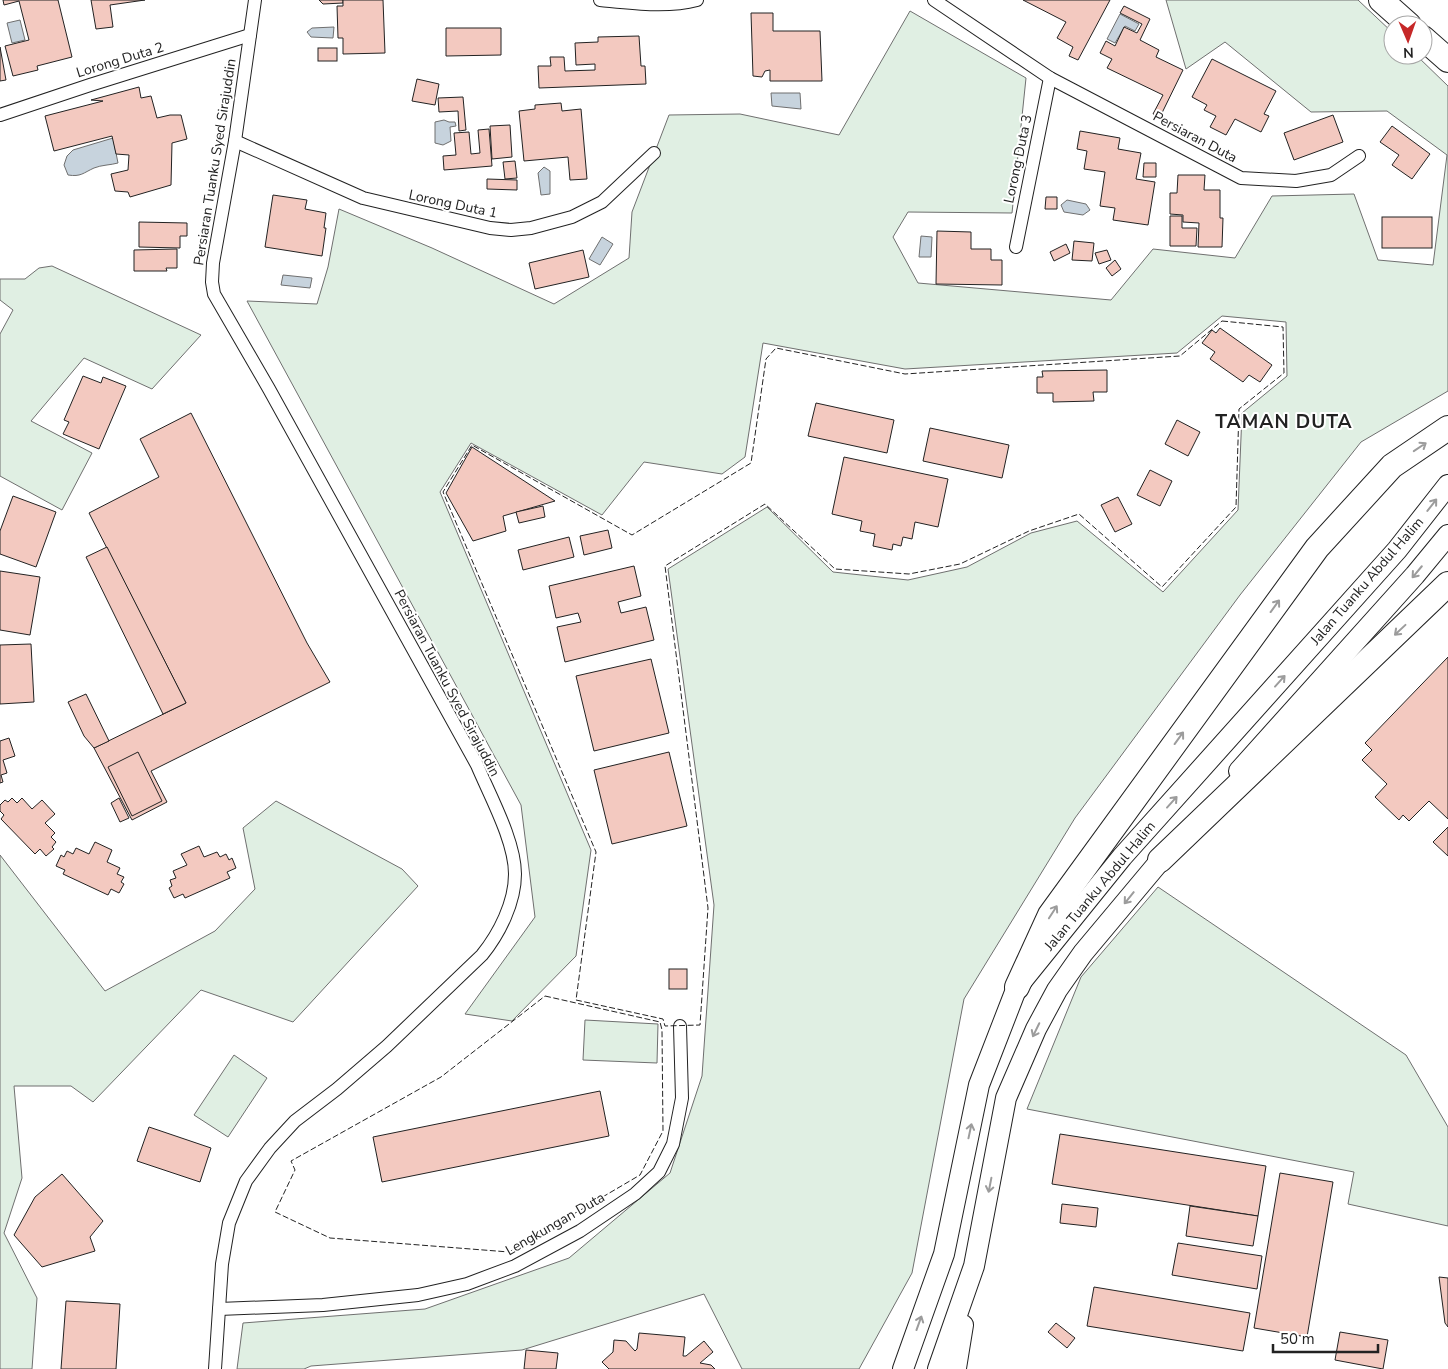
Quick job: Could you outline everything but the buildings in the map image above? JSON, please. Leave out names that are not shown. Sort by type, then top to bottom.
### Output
[{"type":"highway","points":[[1381,0],[1398,15]]},
{"type":"highway","points":[[1017,987],[1050,914],[1317,548],[1392,466],[1448,428]]},
{"type":"highway","points":[[1160,860],[1448,584]]},
{"type":"main road","name":"Jalan Tuanku Abdul Halim","points":[[903,1369],[944,1254],[980,1084],[1017,987],[1122,857],[1397,550],[1448,485]]},
{"type":"main road","points":[[947,1368],[974,1266],[1006,1098],[1036,1029],[1057,990],[1083,953],[1160,860],[1415,575],[1448,534]]},
{"type":"street","name":"Persiaran Tuanku Syed Sirajuddin","points":[[215,1369],[222,1264],[229,1223],[246,1181],[270,1148],[295,1121],[337,1089],[386,1046],[482,955],[494,940],[505,916],[512,896],[515,874],[504,828],[477,765],[269,389],[214,294],[212,282],[213,263],[235,141],[255,0]]},
{"type":"street","points":[[600,0],[635,3],[684,3],[697,0]]},
{"type":"street","points":[[934,0],[1050,78]]},
{"type":"street","name":"Lorong Duta 2","points":[[0,116],[90,85],[250,35]]},
{"type":"street","name":"Persiaran Duta","points":[[1050,78],[1241,178],[1296,181],[1331,175],[1359,156]]},
{"type":"street","name":"Lorong Duta 3","points":[[1016,247],[1050,78]]},
{"type":"street","name":"Lorong Duta 1","points":[[235,141],[363,198],[490,228],[511,230],[531,228],[572,217],[602,202],[654,153]]},
{"type":"street","name":"Lengkungan Duta","points":[[219,1309],[323,1305],[418,1295],[467,1284],[515,1266],[580,1231],[635,1194],[659,1172],[673,1144],[682,1098],[680,1026]]},
{"type":"green space","points":[[1166,0],[1358,0],[1383,24],[1383,65],[1426,65],[1448,86],[1448,391],[1361,442],[1240,595],[1075,818],[964,999],[912,1273],[859,1369],[742,1369],[704,1294],[522,1350],[311,1366],[304,1369],[237,1369],[243,1323],[425,1309],[569,1258],[670,1173],[702,1076],[714,905],[668,569],[767,507],[833,572],[908,580],[967,567],[1031,533],[1077,521],[1163,592],[1238,510],[1242,413],[1287,376],[1286,322],[1222,316],[1177,353],[905,369],[763,343],[745,457],[722,474],[644,462],[602,515],[471,443],[440,492],[591,850],[576,956],[512,1021],[465,1014],[535,917],[521,805],[247,301],[317,304],[328,267],[339,209],[432,248],[554,304],[629,258],[632,212],[669,115],[740,114],[839,135],[910,11],[1026,78],[1012,213],[908,212],[893,237],[918,283],[1111,300],[1153,249],[1235,258],[1272,196],[1354,194],[1378,260],[1433,265],[1447,155],[1387,111],[1311,112],[1225,42],[1186,69]]},
{"type":"green space","points":[[52,266],[201,335],[152,389],[84,358],[31,421],[92,453],[62,510],[0,476],[0,334],[13,310],[0,300],[0,279],[25,279],[39,268]]},
{"type":"green space","points":[[276,801],[402,869],[418,886],[293,1022],[201,990],[93,1102],[71,1086],[14,1086],[22,1178],[4,1233],[37,1298],[32,1369],[0,1369],[0,855],[105,991],[215,931],[255,889],[243,828]]},
{"type":"green space","points":[[1158,887],[1406,1055],[1448,1127],[1448,1226],[1348,1204],[1354,1172],[1027,1109],[1081,977]]},
{"type":"green space","points":[[585,1020],[658,1024],[657,1063],[583,1060]]},
{"type":"green space","points":[[234,1055],[267,1078],[228,1137],[194,1115]]},
{"type":"shaded area","points":[[1120,14],[1139,24],[1135,31],[1125,26],[1115,43],[1107,39]]},
{"type":"shaded area","points":[[20,20],[25,40],[12,43],[7,23]]},
{"type":"shaded area","points":[[334,27],[333,38],[311,37],[307,32],[312,28]]},
{"type":"shaded area","points":[[771,93],[800,93],[801,109],[772,106]]},
{"type":"shaded area","points":[[444,120],[455,122],[456,126],[450,127],[451,141],[443,145],[435,143],[435,122]]},
{"type":"shaded area","points":[[113,138],[118,163],[97,167],[79,175],[68,175],[64,165],[67,156],[73,150]]},
{"type":"shaded area","points":[[544,167],[550,171],[550,194],[541,195],[538,173]]},
{"type":"shaded area","points":[[1067,200],[1086,204],[1090,210],[1083,215],[1064,212],[1061,205]]},
{"type":"shaded area","points":[[921,236],[932,237],[931,257],[919,257]]},
{"type":"shaded area","points":[[602,237],[613,244],[600,265],[589,259]]},
{"type":"shaded area","points":[[283,275],[312,278],[310,288],[281,285]]},
{"type":"fence","points":[[1222,321],[1283,327],[1284,373],[1239,409],[1236,507],[1162,587],[1079,514],[1029,531],[960,564],[909,574],[835,569],[765,504],[665,566],[708,908],[700,1025],[665,1026],[663,1019],[576,1000],[596,852],[443,492],[472,445],[632,535],[751,463],[766,359],[776,348],[905,374],[1180,356],[1222,321]]},
{"type":"fence","points":[[545,996],[660,1022],[662,1030],[663,1131],[640,1175],[509,1252],[330,1238],[275,1212],[295,1170],[291,1161],[441,1077],[545,996]]},
{"type":"district","name":"TAMAN DUTA","points":[[1284,422]]}]
